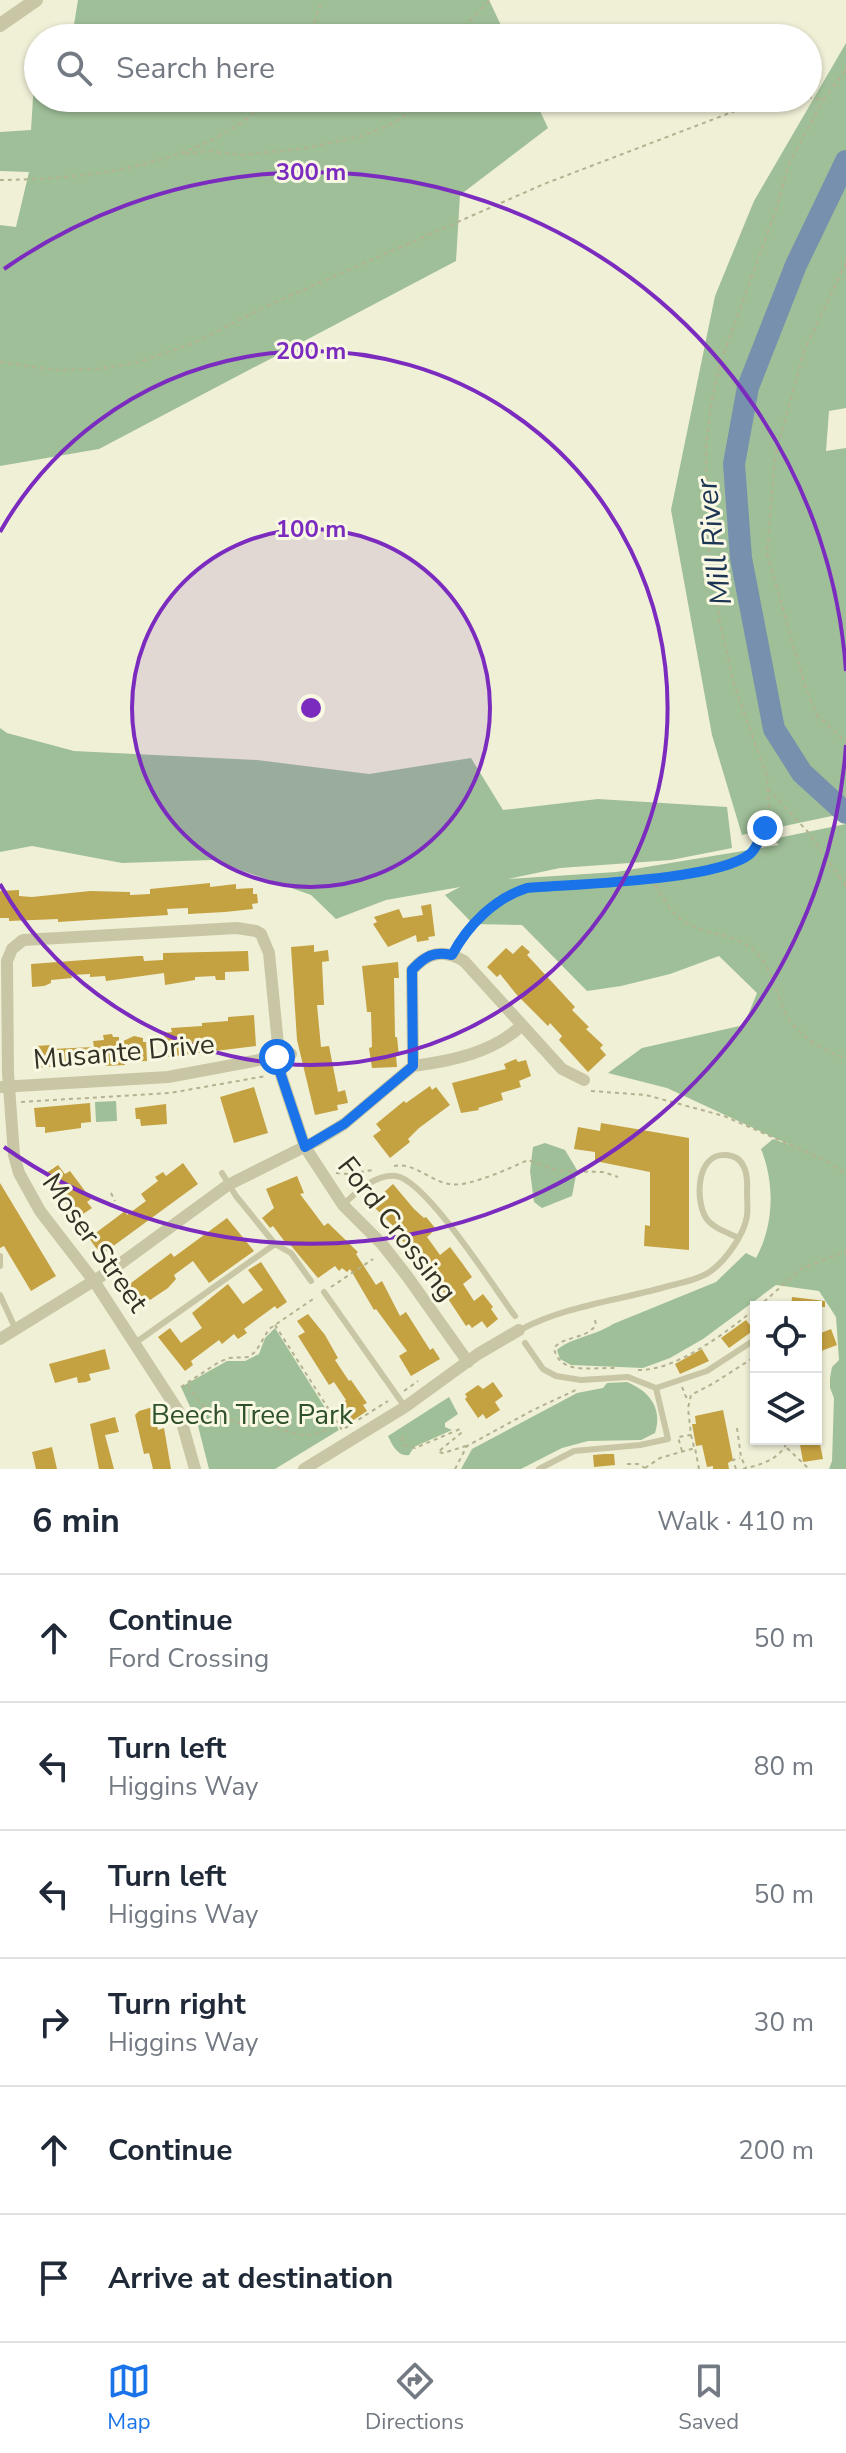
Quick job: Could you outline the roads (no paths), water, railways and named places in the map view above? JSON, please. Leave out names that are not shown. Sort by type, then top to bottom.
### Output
[{"type":"street","points":[[0,25],[36,0]]},
{"type":"street","name":"Moser Street","points":[[195,1469],[179,1412],[94,1281],[40,1211],[19,1173],[14,1155],[10,1103],[4,1087],[7,961],[12,949],[23,940],[237,928],[261,934]]},
{"type":"street","name":"Ford Crossing","points":[[261,934],[269,953],[277,1057],[305,1147],[343,1205],[382,1244],[468,1362]]},
{"type":"street","points":[[413,1066],[412,970],[423,958],[439,952],[464,961],[562,1069],[588,1086]]},
{"type":"street","points":[[0,1339],[94,1281],[225,1179],[305,1147],[344,1124],[413,1066],[455,1059],[504,1042],[521,1026]]},
{"type":"street","name":"Musante Drive","points":[[4,1087],[168,1077],[291,1054]]},
{"type":"street","points":[[304,1469],[401,1401],[519,1330]]},
{"type":"lane","points":[[519,1330],[555,1314],[645,1293],[709,1272],[725,1258],[737,1237],[747,1217],[745,1167],[738,1158],[728,1154],[716,1156],[701,1174],[700,1201],[705,1217],[714,1226],[737,1237]]},
{"type":"lane","points":[[343,1205],[374,1181],[387,1176],[410,1180],[461,1240],[515,1316]]},
{"type":"lane","points":[[225,1179],[275,1244],[291,1253],[311,1281]]},
{"type":"lane","points":[[135,1344],[275,1244]]},
{"type":"lane","points":[[0,1256],[0,1266]]},
{"type":"lane","points":[[324,1292],[401,1401]]},
{"type":"lane","points":[[0,1295],[16,1330]]},
{"type":"lane","points":[[525,1343],[543,1369],[556,1376],[581,1380],[628,1377],[656,1388],[707,1371],[750,1343]]},
{"type":"lane","points":[[656,1388],[671,1449]]},
{"type":"lane","points":[[539,1469],[574,1451],[640,1445],[668,1439]]},
{"type":"waterway","name":"Mill River","points":[[846,161],[796,265],[748,387],[734,464],[741,558],[774,729],[802,773],[846,813]]},
{"type":"park label","name":"Beech Tree Park","points":[[252,1415]]}]
